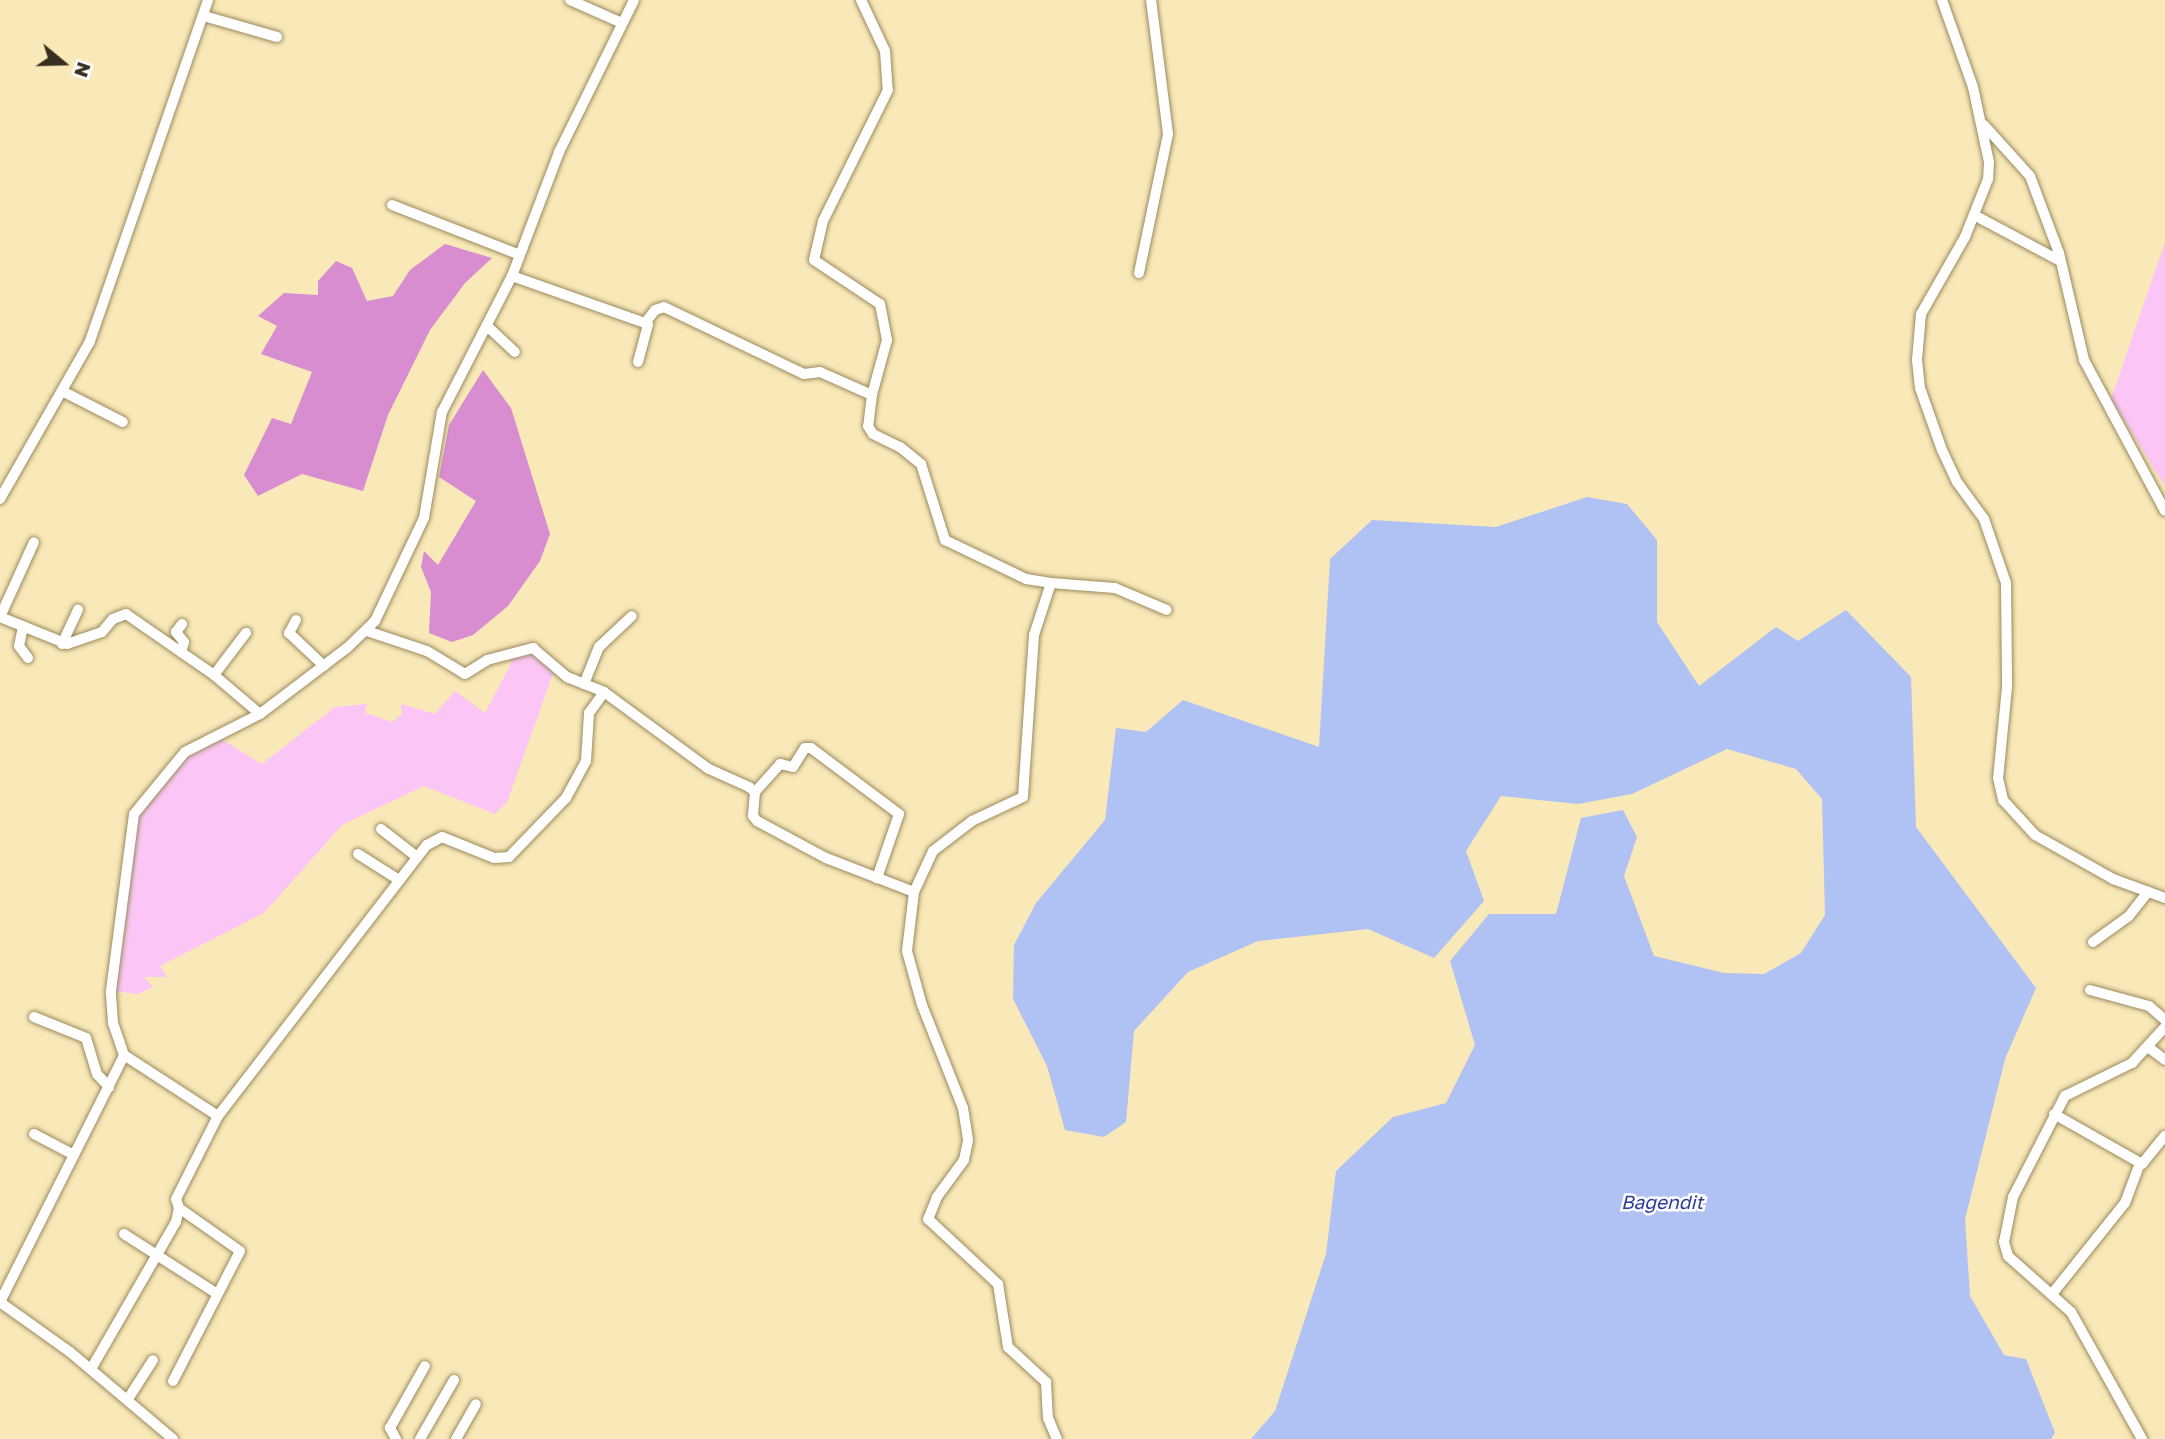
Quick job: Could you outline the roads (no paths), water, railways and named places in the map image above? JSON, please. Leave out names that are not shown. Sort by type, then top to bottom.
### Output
[{"type":"street","points":[[0,499],[64,392],[95,328],[208,0]]},
{"type":"street","points":[[570,0],[622,23]]},
{"type":"street","points":[[218,1116],[124,1055],[113,1023],[111,999],[134,814],[186,752],[260,714],[324,666],[367,631],[389,596],[424,518],[442,412],[513,275],[559,152],[634,0]]},
{"type":"street","points":[[861,0],[885,51],[888,90],[823,221],[815,243],[816,263],[880,304],[887,340],[872,395],[870,431],[921,464],[942,535],[949,544],[1026,579],[1115,588],[1167,610]]},
{"type":"street","points":[[1139,273],[1168,134],[1151,0]]},
{"type":"street","points":[[1941,0],[1961,46],[1982,123],[1988,151],[1988,179],[1975,211],[1921,314],[1917,360],[1920,388],[1942,450],[1957,482],[1984,519],[2006,583],[2007,687],[1998,778],[2003,800],[2035,835],[2088,866],[2165,898]]},
{"type":"street","points":[[204,16],[277,37]]},
{"type":"street","points":[[1982,123],[2029,176],[2060,261],[2084,360],[2165,511]]},
{"type":"street","points":[[1988,151],[1999,141]]},
{"type":"street","points":[[392,205],[520,255]]},
{"type":"street","points":[[1975,211],[2060,261]]},
{"type":"street","points":[[513,275],[643,323]]},
{"type":"street","points":[[638,362],[643,323],[655,310],[664,307],[804,373],[822,373],[872,395]]},
{"type":"street","points":[[487,326],[515,352]]},
{"type":"street","points":[[64,392],[123,422]]},
{"type":"street","points":[[34,542],[0,617],[62,644],[102,632],[113,619],[126,614],[214,675],[260,714]]},
{"type":"street","points":[[1051,583],[1034,635],[1023,796],[944,841],[933,851],[914,892],[906,951],[922,1005],[963,1108],[968,1140],[964,1160],[937,1197],[928,1219],[998,1284],[1008,1347],[1046,1382],[1048,1418],[1057,1439]]},
{"type":"street","points":[[62,644],[78,609]]},
{"type":"street","points":[[584,684],[599,647],[632,616]]},
{"type":"street","points":[[296,620],[289,633],[324,666]]},
{"type":"street","points":[[181,652],[184,642],[176,632],[182,624]]},
{"type":"street","points":[[23,627],[19,646],[28,658]]},
{"type":"street","points":[[367,631],[427,651],[465,674],[486,660],[526,646],[560,672],[604,692],[709,769],[755,792]]},
{"type":"street","points":[[214,675],[246,633]]},
{"type":"street","points":[[90,1369],[176,1222],[179,1208],[177,1197],[218,1116],[418,857],[442,837],[498,858],[575,785],[588,752],[589,713],[604,692]]},
{"type":"street","points":[[877,878],[899,814],[811,748],[805,748],[793,767],[780,764],[755,792],[753,816],[757,821],[826,858],[877,878],[914,892]]},
{"type":"street","points":[[381,829],[418,857]]},
{"type":"street","points":[[358,854],[399,880]]},
{"type":"street","points":[[2093,942],[2129,916],[2148,892]]},
{"type":"street","points":[[2090,990],[2148,1006],[2165,1020]]},
{"type":"street","points":[[34,1017],[86,1038],[97,1074],[109,1087]]},
{"type":"street","points":[[2142,1439],[2088,1339],[2052,1294],[2008,1256],[2004,1242],[2013,1196],[2065,1096],[2132,1063],[2165,1027]]},
{"type":"street","points":[[2148,1047],[2165,1060]]},
{"type":"street","points":[[124,1055],[0,1302],[128,1399],[173,1439]]},
{"type":"street","points":[[2054,1114],[2140,1163],[2146,1163],[2165,1136]]},
{"type":"street","points":[[34,1134],[74,1155]]},
{"type":"street","points":[[2052,1294],[2125,1203],[2140,1163]]},
{"type":"street","points":[[173,1381],[240,1250],[179,1208]]},
{"type":"street","points":[[124,1234],[216,1293]]},
{"type":"street","points":[[128,1399],[153,1360]]},
{"type":"street","points":[[396,1439],[390,1428],[425,1366]]},
{"type":"street","points":[[420,1439],[454,1380]]},
{"type":"street","points":[[456,1439],[476,1404]]},
{"type":"water","name":"Bagendit","points":[[1587,497],[1627,504],[1657,540],[1657,622],[1699,686],[1776,627],[1798,641],[1846,610],[1911,677],[1916,827],[2036,988],[2005,1059],[1965,1219],[1970,1296],[2004,1355],[2026,1359],[2055,1433],[2051,1439],[1251,1439],[1275,1411],[1326,1254],[1336,1171],[1393,1117],[1446,1103],[1475,1045],[1450,961],[1489,914],[1556,914],[1581,818],[1623,810],[1637,837],[1624,876],[1654,956],[1724,973],[1764,974],[1801,953],[1825,915],[1822,799],[1796,769],[1727,749],[1632,794],[1578,804],[1501,796],[1466,851],[1484,901],[1434,958],[1368,929],[1258,941],[1188,972],[1134,1031],[1126,1122],[1104,1137],[1065,1130],[1047,1066],[1013,999],[1014,945],[1036,903],[1105,820],[1116,728],[1146,732],[1183,700],[1319,747],[1330,559],[1372,520],[1496,527]]}]
